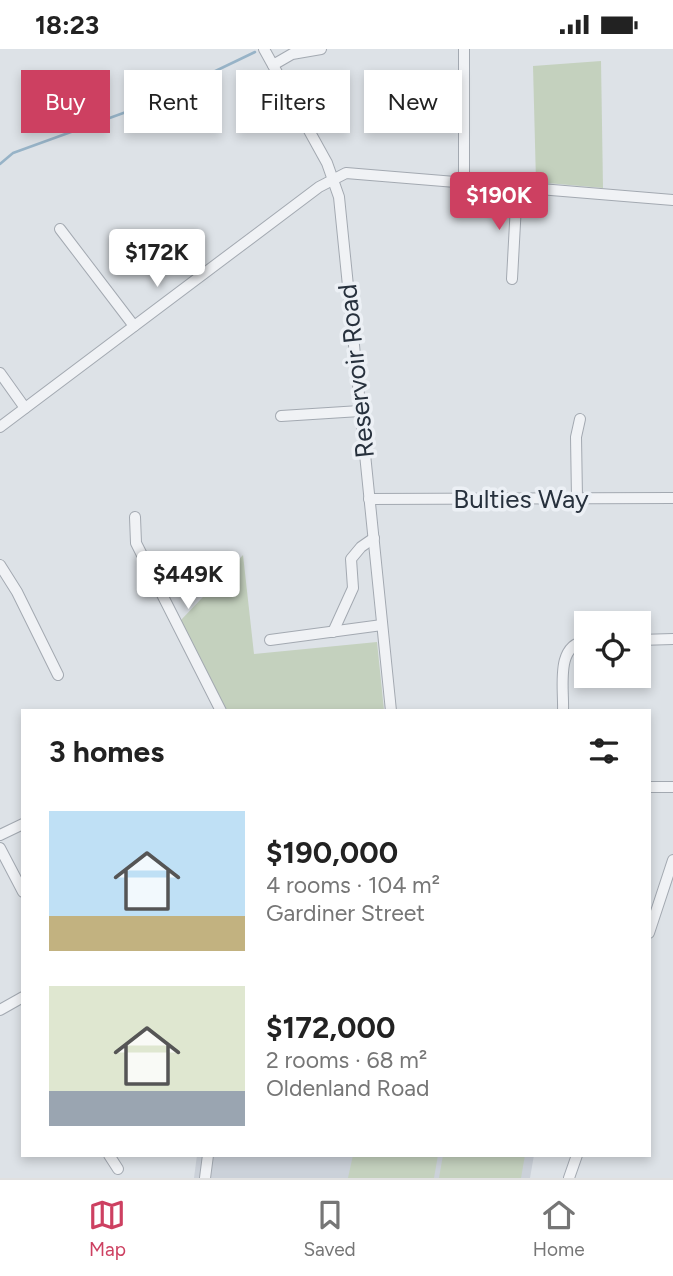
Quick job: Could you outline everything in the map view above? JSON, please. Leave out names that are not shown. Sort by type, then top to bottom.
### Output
[{"type":"street","name":"Reservoir Road","points":[[264,49],[327,163],[339,197],[391,709]]},
{"type":"street","points":[[273,65],[292,54],[321,49]]},
{"type":"street","points":[[464,49],[464,181]]},
{"type":"street","points":[[0,427],[319,187],[346,173],[673,200]]},
{"type":"street","points":[[512,279],[517,186]]},
{"type":"street","points":[[60,229],[134,326]]},
{"type":"street","points":[[0,373],[25,408]]},
{"type":"street","points":[[281,416],[360,411]]},
{"type":"street","points":[[577,498],[576,437],[580,419]]},
{"type":"street","name":"Bulties Way","points":[[369,499],[673,498]]},
{"type":"street","points":[[135,517],[136,543],[220,709]]},
{"type":"street","points":[[333,632],[353,588],[351,559],[361,547],[374,538]]},
{"type":"street","points":[[0,565],[17,592],[58,675]]},
{"type":"street","points":[[270,641],[382,625]]},
{"type":"street","points":[[651,640],[673,639]]},
{"type":"street","points":[[563,709],[564,659],[574,645]]},
{"type":"street","points":[[651,787],[673,787]]},
{"type":"street","points":[[0,835],[21,825]]},
{"type":"street","points":[[0,848],[21,888]]},
{"type":"street","points":[[651,927],[673,860]]},
{"type":"street","points":[[0,1010],[19,999]]},
{"type":"street","points":[[111,1157],[118,1169]]},
{"type":"street","points":[[205,1178],[208,1157]]},
{"type":"street","points":[[569,1178],[576,1157]]},
{"type":"shaded area","points":[[197,1157],[534,1157],[530,1178],[194,1178]]},
{"type":"green space","points":[[601,61],[603,188],[536,182],[533,66]]},
{"type":"green space","points":[[243,555],[254,654],[377,642],[384,709],[226,709],[184,631],[181,620]]},
{"type":"green space","points":[[353,1157],[438,1157],[434,1178],[348,1178]]},
{"type":"green space","points":[[443,1157],[525,1157],[521,1178],[439,1178]]},
{"type":"waterway","points":[[0,164],[13,153],[173,95],[255,52]]}]
